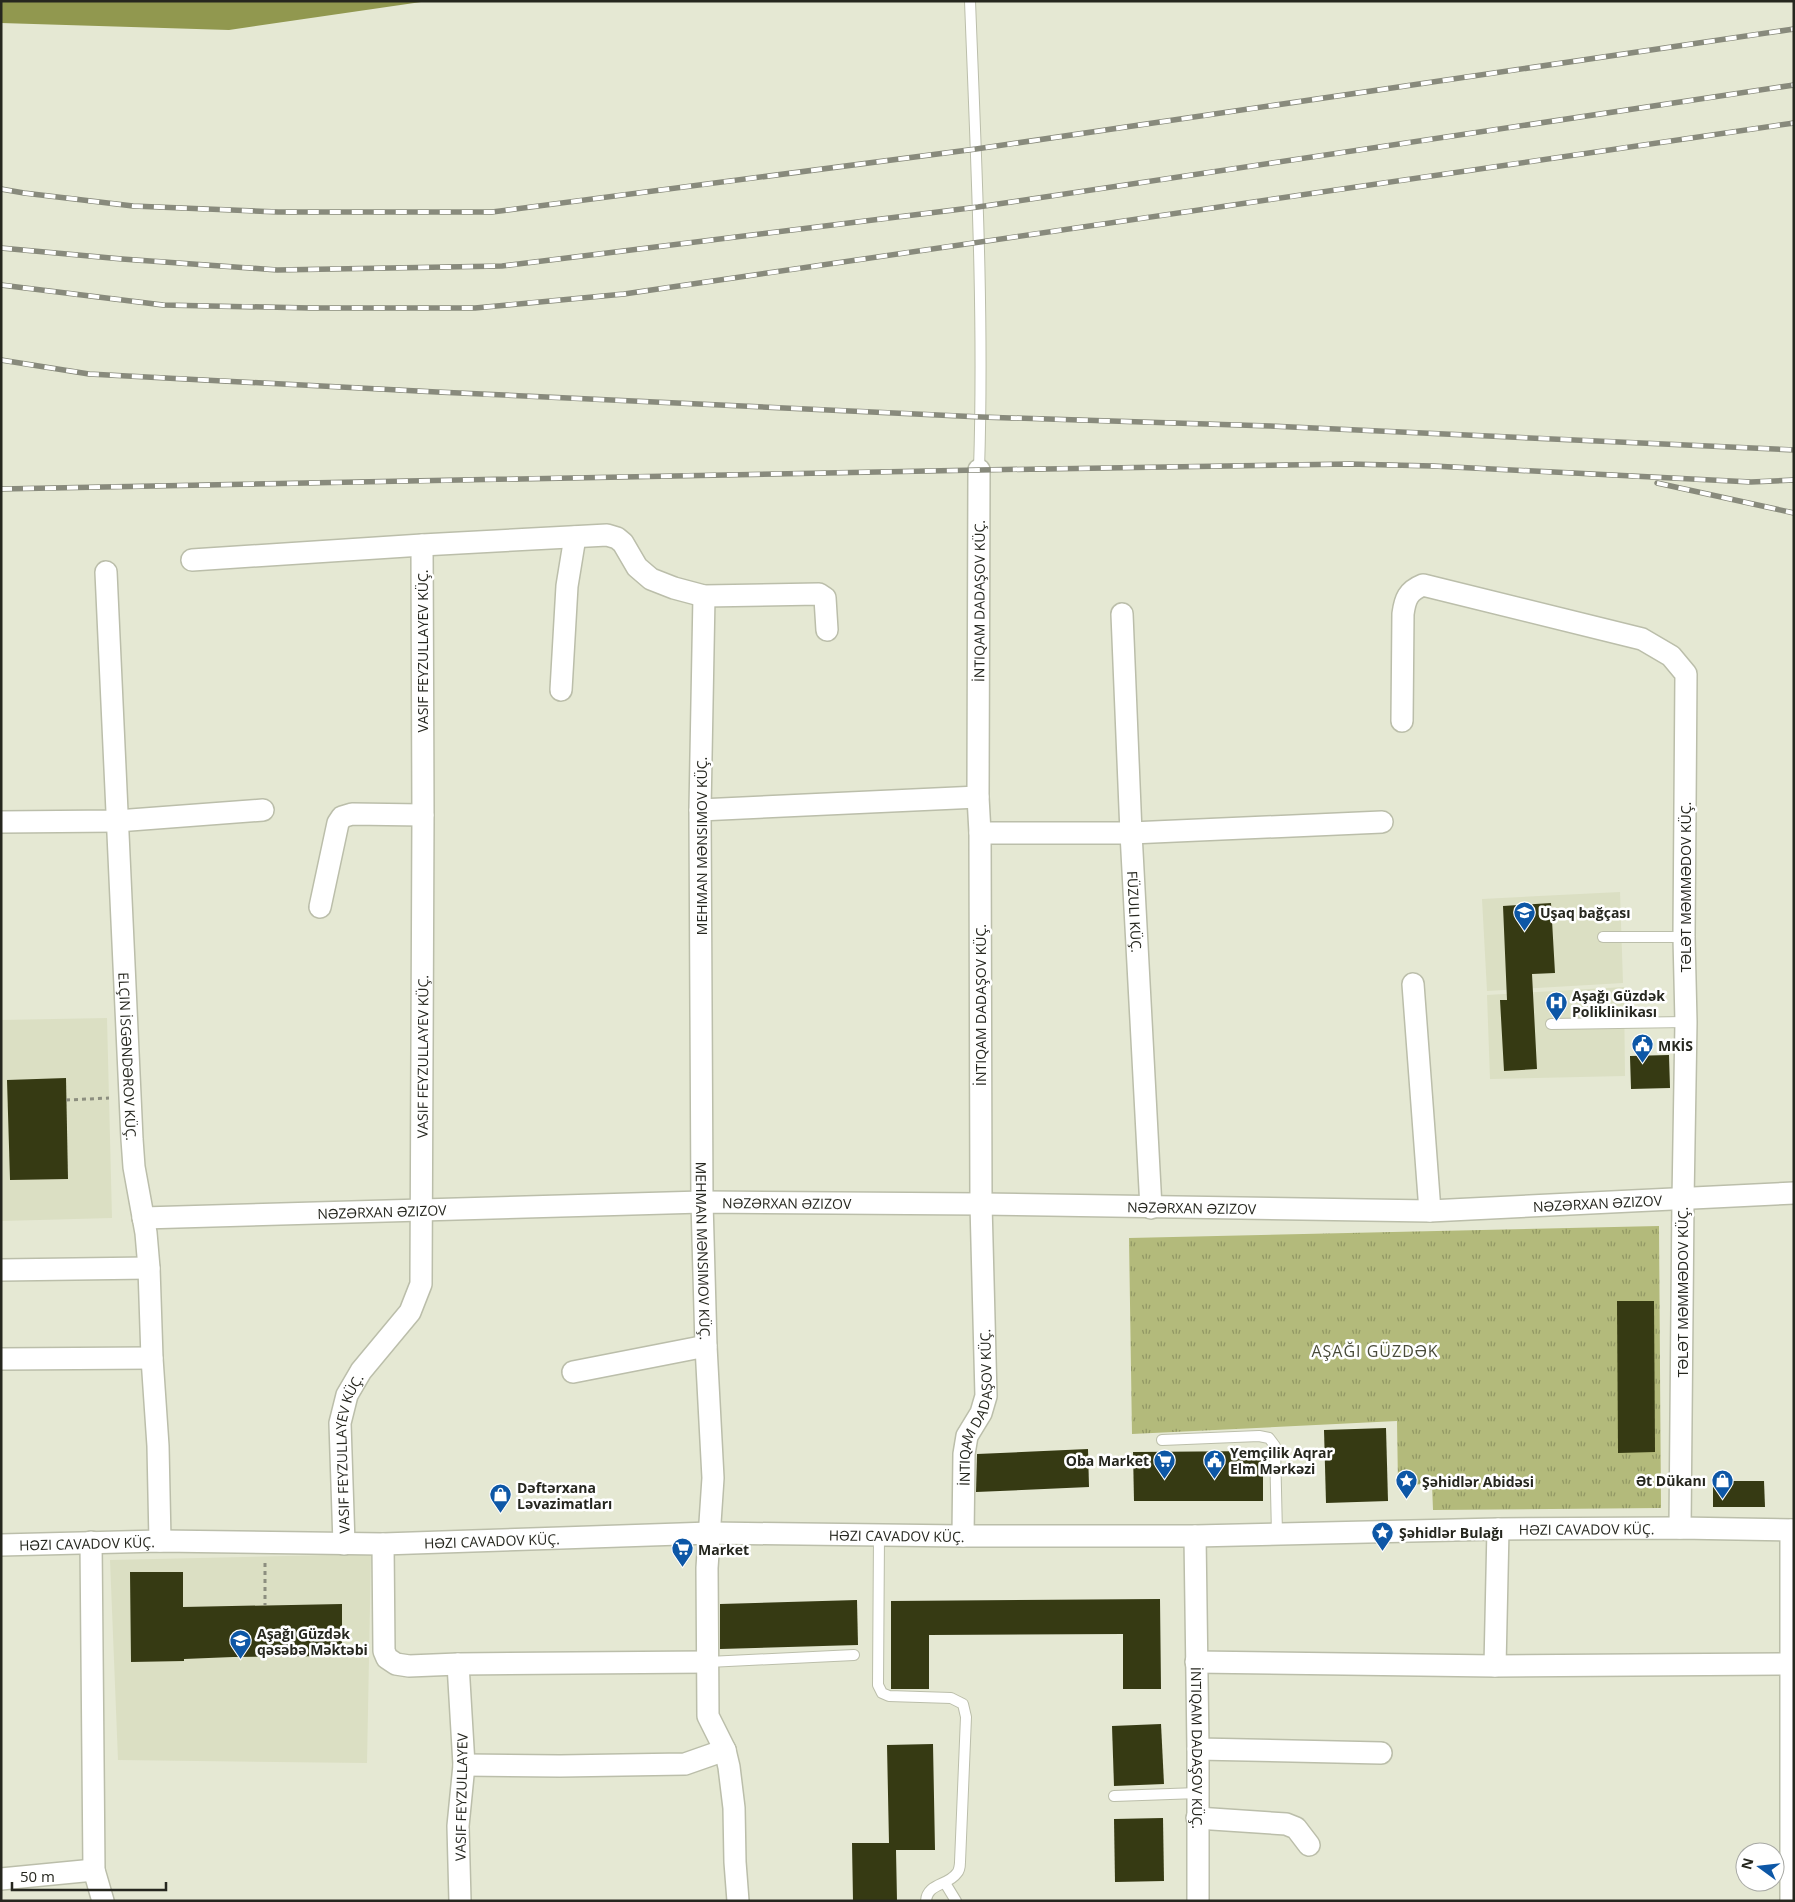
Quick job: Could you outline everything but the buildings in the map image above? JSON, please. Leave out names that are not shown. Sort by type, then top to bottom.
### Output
[{"type":"street","name":"İNTIQAM DADAŞOV KÜÇ.","points":[[964,1536],[964,1454],[967,1436],[981,1413],[986,1396],[980,1204],[979,470]]},
{"type":"street","points":[[192,560],[607,535],[617,538],[623,543],[637,568],[651,579],[674,588],[704,596],[819,594],[825,598],[828,630]]},
{"type":"street","points":[[561,690],[567,586],[575,537]]},
{"type":"street","name":"VASIF FEYZULLAYEV KÜÇ.","points":[[344,1544],[340,1423],[347,1395],[361,1371],[410,1312],[421,1284],[422,545]]},
{"type":"street","name":"ELÇIN İSGƏNDƏROV KÜÇ.","points":[[106,572],[130,1096],[134,1167],[149,1268],[152,1358],[158,1446],[160,1541]]},
{"type":"street","name":"TƏLƏT MƏMMƏDOV KÜÇ.","points":[[1402,721],[1403,614],[1405,601],[1412,589],[1422,585],[1642,639],[1671,656],[1686,674],[1684,936],[1686,1022],[1680,1528]]},
{"type":"street","name":"MEHMAN MƏNSIMOV KÜÇ.","points":[[704,596],[700,810],[702,1202],[706,1346],[714,1478],[707,1568],[708,1716],[730,1767],[734,1808],[738,1901]]},
{"type":"street","name":"FÜZULI KÜÇ.","points":[[1122,614],[1131,833],[1151,1208]]},
{"type":"street","points":[[700,810],[978,797]]},
{"type":"street","points":[[1,822],[117,821],[263,810]]},
{"type":"street","points":[[320,907],[338,823],[342,817],[352,814],[423,815]]},
{"type":"street","points":[[980,833],[1131,833],[1382,822]]},
{"type":"street","points":[[1413,984],[1430,1211]]},
{"type":"street","name":"NƏZƏRXAN ƏZIZOV","points":[[143,1218],[702,1202],[1430,1211],[1683,1200],[1794,1193]]},
{"type":"street","points":[[1,1270],[149,1268]]},
{"type":"street","points":[[573,1372],[706,1346]]},
{"type":"street","points":[[1,1359],[152,1358]]},
{"type":"street","name":"HƏZI CAVADOV KÜÇ.","points":[[1,1544],[160,1541],[383,1544],[710,1533],[1195,1536],[1498,1529],[1680,1528],[1792,1530]]},
{"type":"street","points":[[1495,1666],[1498,1529]]},
{"type":"street","points":[[1791,1901],[1792,1530]]},
{"type":"street","name":"İNTIQAM DADAŞOV KÜÇ.","points":[[1195,1536],[1198,1901]]},
{"type":"street","points":[[91,1542],[94,1870],[103,1901]]},
{"type":"street","points":[[383,1544],[384,1651],[387,1658],[396,1664],[409,1666],[708,1662]]},
{"type":"street","points":[[1196,1662],[1495,1666],[1792,1664]]},
{"type":"street","name":"VASIF FEYZULLAYEV","points":[[458,1664],[464,1765],[458,1826],[460,1901]]},
{"type":"street","points":[[1198,1749],[1381,1753]]},
{"type":"street","points":[[464,1765],[685,1764],[724,1750]]},
{"type":"street","points":[[1197,1818],[1286,1824],[1296,1828],[1309,1845]]},
{"type":"street","points":[[1,1879],[94,1870]]},
{"type":"lane","points":[[970,1],[978,224],[979,470]]},
{"type":"lane","points":[[1603,937],[1684,936]]},
{"type":"lane","points":[[1551,1024],[1686,1022]]},
{"type":"lane","points":[[1162,1440],[1259,1436],[1269,1438],[1275,1446],[1277,1534]]},
{"type":"lane","points":[[879,1535],[878,1685],[882,1693],[889,1696],[951,1698],[963,1704],[966,1716],[958,1873],[944,1883],[930,1889],[926,1895],[926,1901]]},
{"type":"lane","points":[[708,1662],[854,1655]]},
{"type":"lane","points":[[1114,1796],[1198,1793]]},
{"type":"lane","points":[[944,1883],[956,1901]]},
{"type":"path","points":[[66,1100],[130,1096]]},
{"type":"path","points":[[264,1542],[265,1605]]},
{"type":"shaded area","points":[[1,1],[428,1],[229,30],[1,23]]},
{"type":"shaded area","points":[[1620,892],[1623,983],[1487,991],[1482,899]]},
{"type":"shaded area","name":"Aşağı Güzdək Poliklinikası","points":[[1624,987],[1625,1076],[1490,1079],[1487,995]]},
{"type":"shaded area","points":[[107,1018],[112,1218],[2,1221],[1,1020]]},
{"type":"shaded area","name":"Aşağı Güzdək qəsəbə Məktəbi","points":[[371,1554],[367,1763],[118,1760],[110,1560]]},
{"type":"green space","points":[[1659,1226],[1661,1508],[1433,1510],[1432,1484],[1398,1485],[1397,1421],[1132,1434],[1129,1238]]},
{"type":"railway","points":[[1,189],[133,206],[278,212],[492,212],[976,149],[1794,29]]},
{"type":"railway","points":[[1,248],[277,270],[502,266],[978,207],[1794,85]]},
{"type":"railway","points":[[1,285],[163,305],[310,308],[475,308],[624,294],[1794,123]]},
{"type":"railway","points":[[1,360],[89,374],[437,392],[981,417],[1270,426],[1794,450]]},
{"type":"railway","points":[[1,489],[1349,464],[1433,466],[1751,482],[1794,480]]},
{"type":"railway","points":[[1657,483],[1794,513]]},
{"type":"place","name":"Uşaq bağçası","points":[[1524,931]]},
{"type":"place","name":"Aşağı Güzdək Poliklinikası","points":[[1556,1022]]},
{"type":"place","name":"MKİS","points":[[1642,1064]]},
{"type":"place","name":"Oba Market","points":[[1165,1479]]},
{"type":"place","name":"Yemçilik Aqrar Elm Mərkəzi","points":[[1214,1479]]},
{"type":"place","name":"Ət Dükanı","points":[[1722,1499]]},
{"type":"place","name":"Şəhidlər Abidəsi","points":[[1406,1500]]},
{"type":"place","name":"Dəftərxana Ləvazimatları","points":[[501,1514]]},
{"type":"place","name":"Şəhidlər Bulağı","points":[[1383,1551]]},
{"type":"place","name":"Market","points":[[682,1568]]},
{"type":"place","name":"Aşağı Güzdək qəsəbə Məktəbi","points":[[241,1660]]},
{"type":"district","name":"AŞAĞI GÜZDƏK","points":[[1375,1351]]}]
